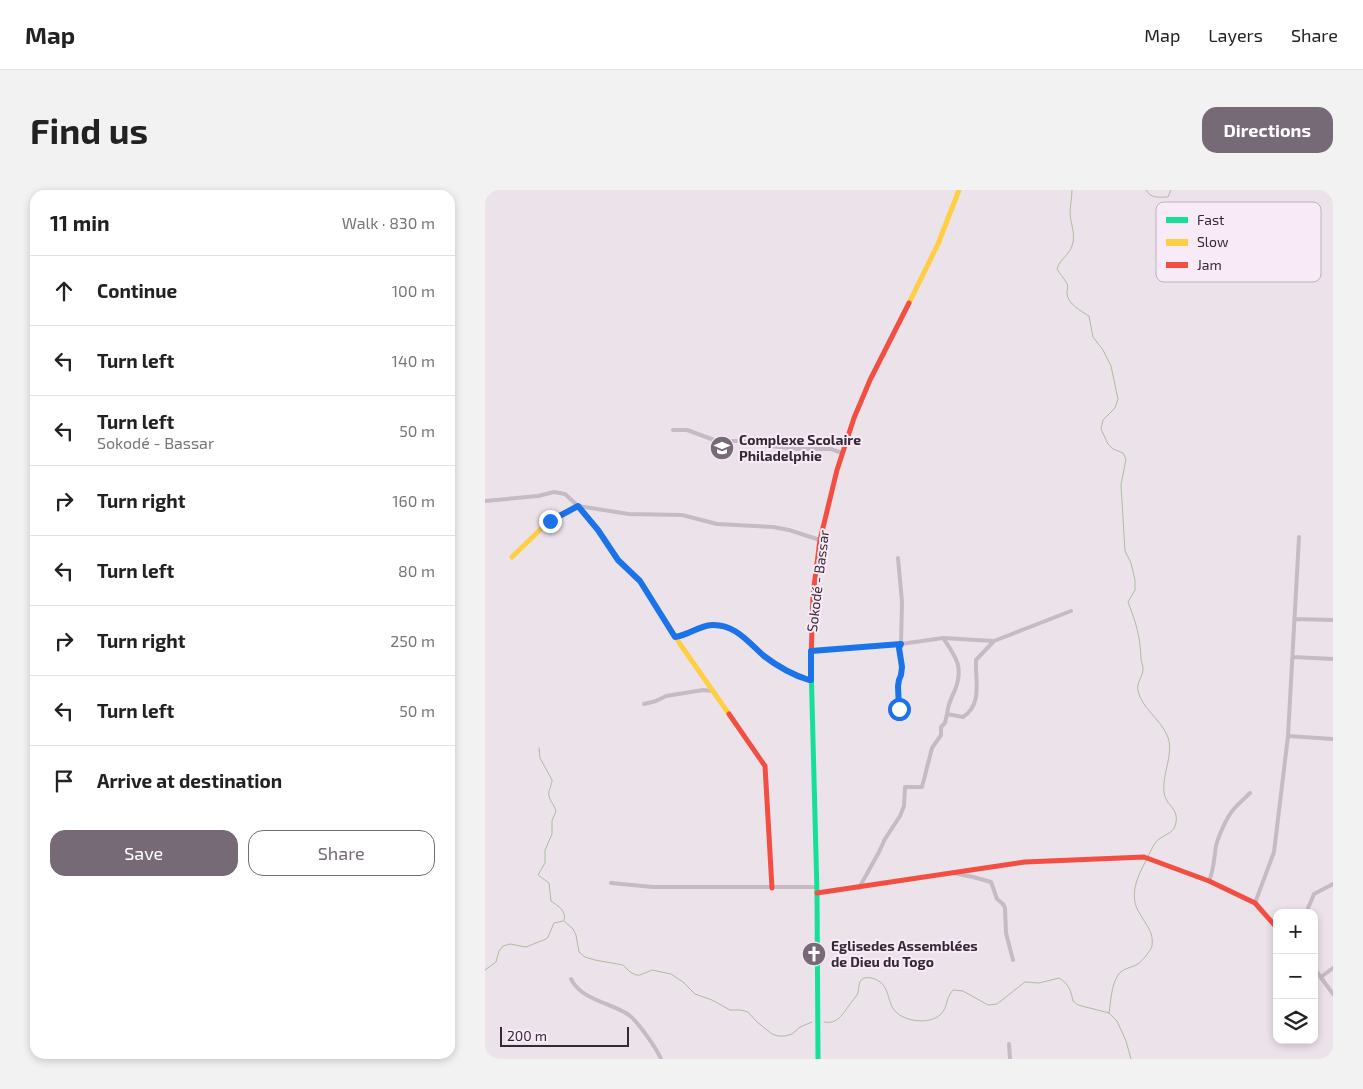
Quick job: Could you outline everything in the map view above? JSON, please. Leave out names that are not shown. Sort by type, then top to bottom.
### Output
[{"type":"street","name":"Sokodé - Bassar","points":[[818,1059],[817,894],[811,651],[813,594],[821,540],[829,500],[854,418],[870,380],[939,244],[959,190]]},
{"type":"street","points":[[673,430],[687,430],[717,441],[741,441],[799,449],[831,449],[843,453]]},
{"type":"street","points":[[485,501],[538,496],[554,492],[565,494],[598,530],[618,560],[640,581],[675,637],[765,766],[772,888]]},
{"type":"street","points":[[512,557],[526,541],[550,521],[578,506],[629,514],[682,515],[717,524],[789,530],[821,540]]},
{"type":"street","points":[[1255,903],[1274,852],[1288,736],[1299,537]]},
{"type":"street","points":[[898,558],[902,602],[901,644],[899,648],[901,659],[901,675],[898,686],[899,709]]},
{"type":"street","points":[[811,651],[901,644],[943,638],[994,641],[1071,611]]},
{"type":"street","points":[[1295,618],[1333,620]]},
{"type":"street","points":[[675,637],[682,636],[694,629],[713,625],[723,626],[746,638],[777,665],[805,679],[811,680]]},
{"type":"street","points":[[859,888],[885,839],[900,816],[904,806],[905,787],[922,787],[932,748],[941,735],[941,727],[945,723],[948,708],[959,679],[957,659],[943,638]]},
{"type":"street","points":[[947,714],[963,716],[969,713],[978,692],[975,675],[976,660],[994,641]]},
{"type":"street","points":[[1293,657],[1333,659]]},
{"type":"street","points":[[644,704],[666,696],[703,690],[713,691]]},
{"type":"street","points":[[1288,736],[1333,739]]},
{"type":"street","points":[[1209,881],[1216,844],[1232,811],[1250,793]]},
{"type":"street","points":[[817,894],[949,872],[970,871],[1025,862],[1128,857],[1147,858],[1209,881],[1255,903],[1273,923]]},
{"type":"street","points":[[949,872],[991,882],[997,899],[1005,908],[1006,933],[1013,960]]},
{"type":"street","points":[[611,883],[653,886],[816,887]]},
{"type":"street","points":[[1308,909],[1315,894],[1333,884]]},
{"type":"street","points":[[1321,977],[1333,968]]},
{"type":"street","points":[[1318,973],[1333,994]]},
{"type":"street","points":[[571,979],[586,994],[629,1015],[659,1052],[661,1059]]},
{"type":"street","points":[[1009,1044],[1010,1059]]},
{"type":"waterway","points":[[1072,190],[1070,214],[1073,242],[1071,249],[1060,262],[1057,269],[1067,283],[1067,294],[1070,301],[1075,307],[1089,316],[1093,337],[1103,350],[1111,366],[1118,399],[1115,408],[1103,420],[1101,429],[1108,444],[1113,449],[1123,453],[1126,459],[1121,485],[1125,551],[1131,563],[1135,580],[1135,590],[1128,602],[1140,642],[1143,668],[1138,691],[1143,703],[1164,729],[1170,748],[1164,792],[1167,801],[1176,815],[1175,826],[1157,841],[1148,856]]},
{"type":"waterway","points":[[1146,190],[1155,197],[1168,197],[1171,190]]},
{"type":"waterway","points":[[539,748],[540,758],[552,780],[549,796],[556,811],[552,821],[552,834],[545,850],[545,863],[538,875],[549,883],[551,901],[563,911],[564,920]]},
{"type":"waterway","points":[[1109,1013],[1113,989],[1118,975],[1125,969],[1139,963],[1152,946],[1151,933],[1136,907],[1134,893],[1137,880],[1147,859]]},
{"type":"waterway","points":[[485,970],[496,962],[499,951],[503,946],[510,944],[526,947],[546,939],[554,923],[563,921]]},
{"type":"waterway","points":[[564,921],[573,929],[579,952],[585,957],[623,965],[636,975],[652,970],[671,974],[683,982],[695,994],[712,1000],[730,1010],[748,1012],[772,1034],[778,1036],[792,1034],[800,1027],[812,1022]]},
{"type":"waterway","points":[[824,1022],[833,1022],[842,1015],[857,995],[860,981],[865,978],[875,979],[884,986],[892,1007],[899,1015],[918,1021],[931,1020],[941,1014],[953,990],[963,991],[988,1005],[997,1004],[1025,982],[1039,983],[1059,978],[1067,985],[1073,1001],[1078,1005],[1109,1013],[1117,1021],[1126,1041],[1131,1059]]},
{"type":"waterway","points":[[1329,1059],[1333,1054]]},
{"type":"traffic: fast","points":[[811,663],[817,893],[818,1059]]},
{"type":"traffic: slow","points":[[909,303],[938,244],[959,190]]},
{"type":"traffic: slow","points":[[512,557],[545,525],[578,506],[598,530],[618,560],[640,581],[680,644],[729,714]]},
{"type":"traffic: jam","points":[[811,663],[813,594],[820,540],[837,470],[854,418],[870,380],[909,303]]},
{"type":"traffic: jam","points":[[729,714],[765,766],[772,888]]},
{"type":"traffic: jam","points":[[817,893],[1025,862],[1144,857],[1209,881],[1255,903],[1273,923]]},
{"type":"place","name":"Complexe Scolaire Philadelphie","points":[[722,448]]},
{"type":"place","name":"Eglisedes Assemblées de Dieu du Togo","points":[[814,954]]},
{"type":"route","points":[[550,521],[578,506],[598,530],[618,560],[640,581],[675,637],[682,636],[694,629],[713,625],[730,628],[746,638],[777,665],[809,680],[811,680],[811,651],[901,644],[899,648],[902,667],[898,686],[899,709]]}]
